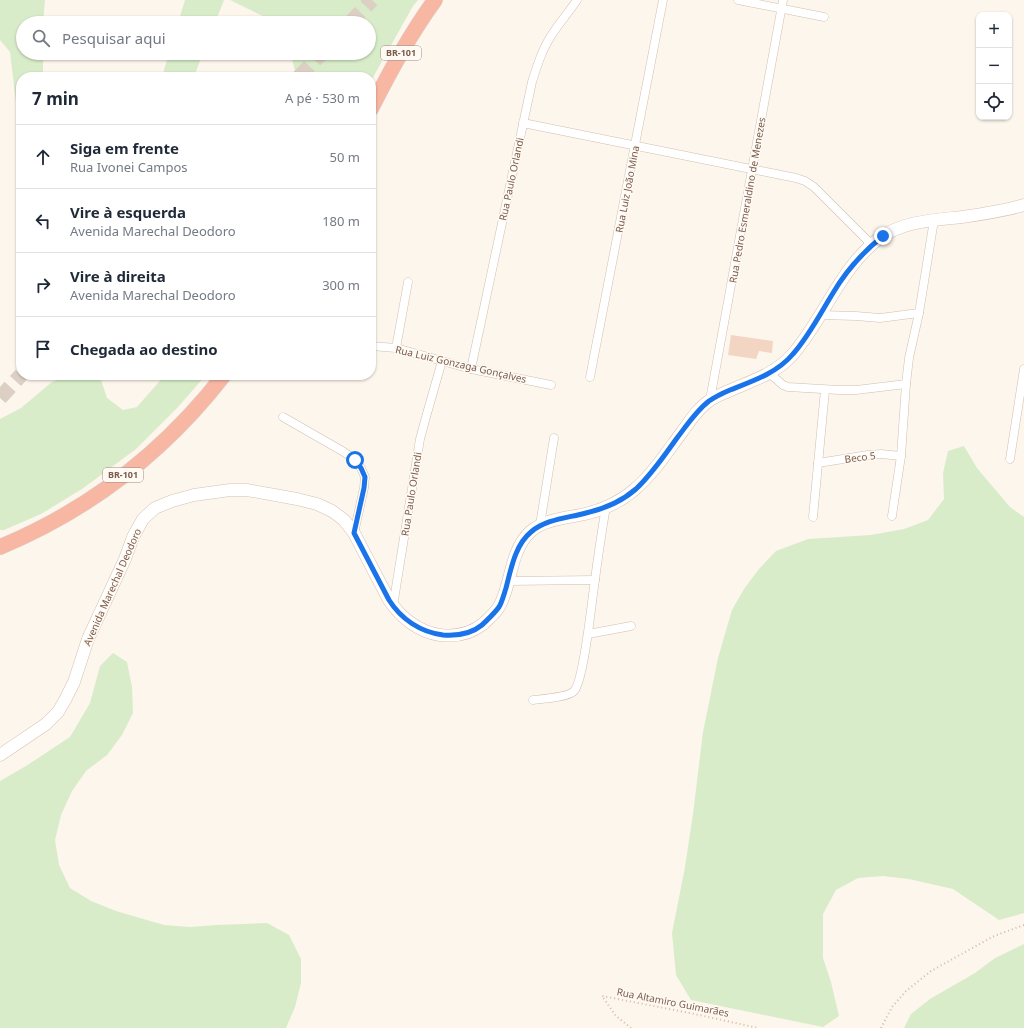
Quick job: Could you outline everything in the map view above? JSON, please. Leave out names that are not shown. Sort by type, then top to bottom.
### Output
[{"type":"highway","name":"BR-101","points":[[376,99],[411,36],[435,0]]},
{"type":"highway","name":"BR-101","points":[[0,547],[15,541],[76,508],[135,466],[185,421],[220,380]]},
{"type":"street","name":"Rua Paulo Orlandi","points":[[471,369],[532,82],[544,49],[551,36],[577,0]]},
{"type":"street","name":"Rua Luiz João Mina","points":[[590,377],[664,0]]},
{"type":"street","points":[[738,0],[783,4],[824,16]]},
{"type":"street","name":"Rua Pedro Esmeraldino de Menezes","points":[[710,400],[783,4]]},
{"type":"street","points":[[523,123],[805,181],[814,187],[872,245]]},
{"type":"street","name":"Avenida Marechal Deodoro","points":[[0,755],[46,724],[58,712],[74,682],[88,639],[125,559],[133,537],[143,520],[154,508],[194,495],[230,490],[247,490],[317,504],[332,511],[344,520],[354,533],[393,606],[402,616],[426,632],[451,636],[464,634],[478,627],[491,617],[499,607],[520,545],[530,532],[540,525],[588,513],[618,502],[634,490],[659,464],[698,410],[710,400],[769,373],[786,362],[803,341],[845,274],[872,245],[883,236],[908,225],[1024,206]]},
{"type":"street","points":[[892,516],[901,456],[909,358],[919,313],[934,220]]},
{"type":"street","points":[[396,348],[408,282]]},
{"type":"street","points":[[820,315],[880,318],[919,313]]},
{"type":"street","name":"Rua Luiz Gonzaga Gonçalves","points":[[376,346],[396,348],[471,369],[551,385]]},
{"type":"street","name":"Rua Paulo Orlandi","points":[[393,606],[420,439],[442,361]]},
{"type":"street","points":[[1010,459],[1024,369]]},
{"type":"street","points":[[769,373],[783,385],[788,387],[824,390],[856,390],[906,384]]},
{"type":"street","points":[[813,517],[824,390]]},
{"type":"street","points":[[283,417],[344,452],[355,460],[361,468],[365,477],[364,488],[354,533]]},
{"type":"street","points":[[540,525],[554,438]]},
{"type":"street","name":"Beco 5","points":[[818,463],[868,455],[881,454],[901,456]]},
{"type":"street","points":[[533,700],[568,695],[575,691],[579,683],[588,634],[606,506]]},
{"type":"street","points":[[508,581],[595,580]]},
{"type":"street","points":[[588,634],[630,626]]},
{"type":"path","points":[[881,1028],[892,1007],[906,991],[931,971],[994,936],[1024,925]]},
{"type":"path","name":"Rua Altamiro Guimarães","points":[[630,1028],[616,1016],[602,996],[758,1028]]},
{"type":"green space","points":[[0,0],[45,0],[44,16],[16,16],[16,60],[43,60],[43,72],[16,72],[16,102],[10,52],[0,40]]},
{"type":"green space","points":[[185,0],[224,0],[218,16],[180,16]]},
{"type":"green space","points":[[230,0],[418,0],[413,6],[376,72],[296,72],[292,60],[376,60],[376,16],[263,16]]},
{"type":"green space","points":[[167,60],[200,60],[196,72],[163,72]]},
{"type":"green space","points":[[57,380],[101,380],[107,398],[123,410],[137,407],[161,380],[202,380],[178,407],[136,449],[82,489],[41,514],[4,530],[0,530],[0,419],[21,408],[52,382]]},
{"type":"green space","points":[[964,446],[977,468],[993,487],[1010,507],[1024,517],[1024,913],[999,920],[953,889],[909,879],[883,876],[858,878],[836,890],[823,914],[823,958],[831,982],[839,1016],[823,1027],[691,1000],[676,975],[672,933],[685,867],[703,732],[718,658],[732,610],[744,589],[759,569],[776,551],[808,539],[871,535],[904,529],[928,520],[944,499],[943,473],[948,451]]},
{"type":"green space","points":[[113,653],[127,662],[132,687],[133,713],[122,735],[107,755],[86,771],[72,791],[61,815],[55,840],[59,865],[70,888],[91,901],[116,911],[164,925],[190,927],[267,923],[289,935],[301,959],[301,983],[295,1007],[286,1028],[0,1028],[0,781],[70,737],[90,703],[100,666]]},
{"type":"green space","points":[[1024,944],[1024,1028],[904,1028],[911,1014],[930,999],[975,973],[995,958]]},
{"type":"building","points":[[731,335],[773,341],[772,353],[759,351],[756,359],[728,355]]},
{"type":"tunnel","points":[[357,16],[372,0]]},
{"type":"tunnel","points":[[304,72],[315,60]]},
{"type":"tunnel","points":[[0,398],[16,380]]},
{"type":"route","points":[[355,460],[365,477],[354,533],[389,600],[402,616],[426,632],[451,636],[464,634],[478,627],[491,617],[499,607],[520,545],[530,532],[540,525],[588,513],[618,502],[634,490],[659,464],[698,410],[710,400],[769,373],[786,362],[803,341],[845,274],[857,260],[883,236]]}]
